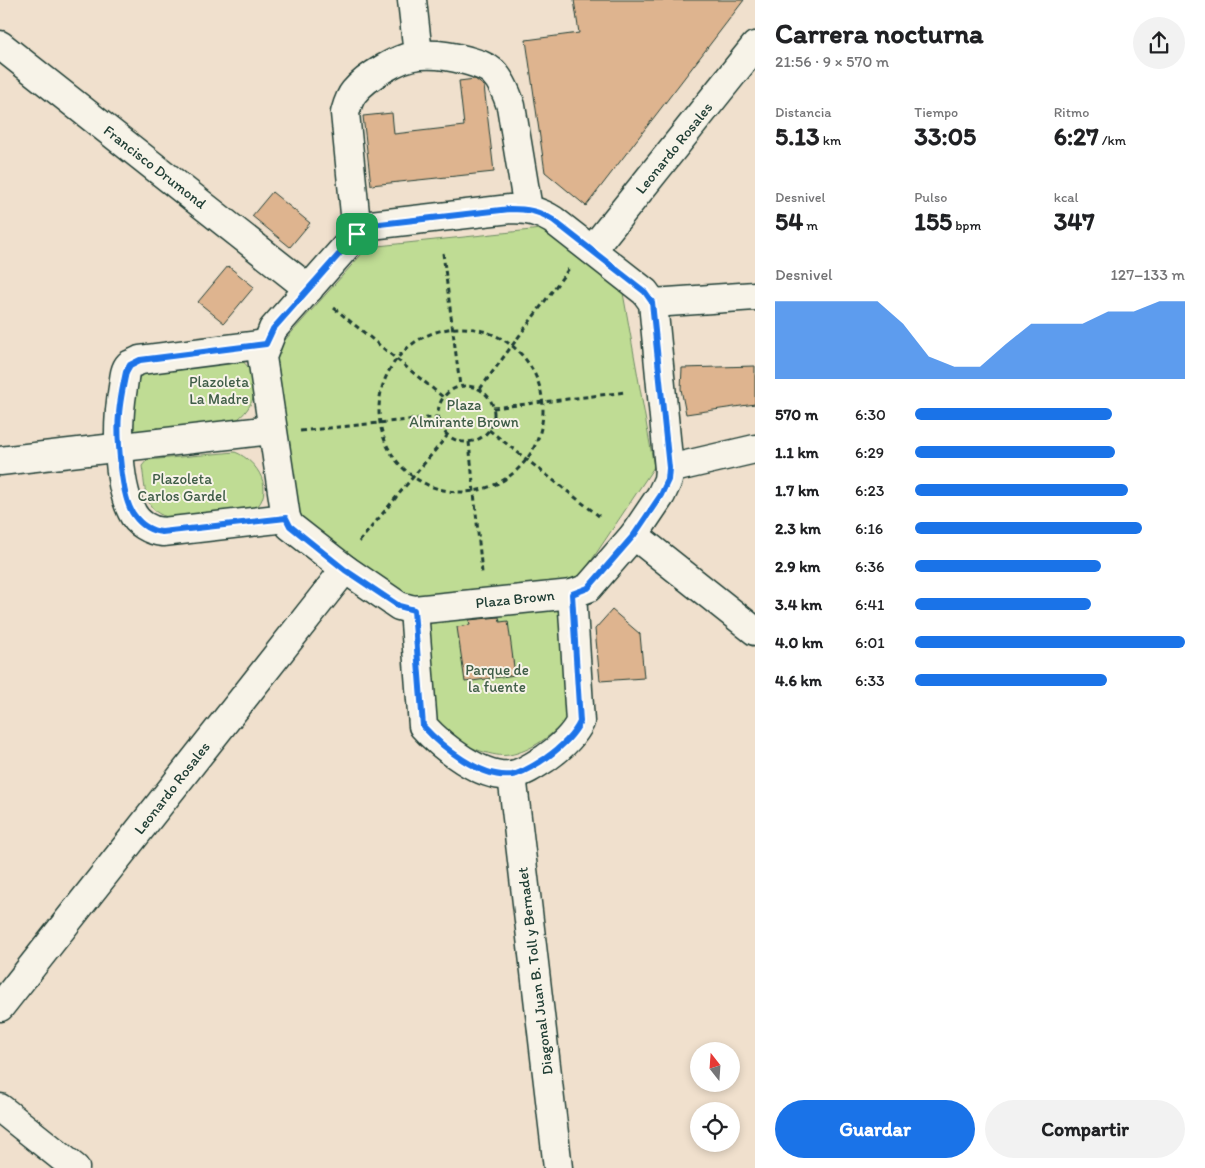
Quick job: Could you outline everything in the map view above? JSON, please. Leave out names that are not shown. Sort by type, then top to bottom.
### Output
[{"type":"street","points":[[412,0],[418,54]]},
{"type":"street","name":"Francisco Drumond","points":[[0,45],[309,289]]},
{"type":"street","name":"Leonardo Rosales","points":[[592,250],[755,46]]},
{"type":"street","points":[[357,234],[345,113],[348,102],[354,92],[380,70],[418,54],[447,56],[482,65],[499,80],[507,92],[528,210]]},
{"type":"street","points":[[266,344],[140,360],[130,365],[126,372],[119,414],[120,448],[123,484],[132,514],[143,525],[154,531],[162,532],[286,518],[262,357],[266,344],[273,329],[357,234],[379,223],[510,209],[528,210],[544,214],[645,292],[652,302],[755,296]]},
{"type":"street","name":"Plaza Brown","points":[[286,518],[290,526],[345,570],[399,606],[414,610],[572,594],[588,588],[634,535],[661,495],[668,480],[669,468],[652,302]]},
{"type":"street","points":[[0,461],[272,430]]},
{"type":"street","points":[[669,468],[755,450]]},
{"type":"street","points":[[634,535],[755,631]]},
{"type":"street","name":"Leonardo Rosales","points":[[0,1007],[345,570]]},
{"type":"street","points":[[414,610],[423,726],[444,747],[465,761],[493,772],[512,775],[532,767],[554,752],[575,733],[580,722],[572,594]]},
{"type":"street","name":"Diagonal Juan B. Toll y Bernadet","points":[[512,775],[558,1168]]},
{"type":"street","points":[[0,1108],[75,1168]]},
{"type":"path","points":[[442,252],[460,386]]},
{"type":"path","points":[[480,389],[570,267]]},
{"type":"path","points":[[334,308],[443,397]]},
{"type":"path","points":[[453,328],[475,329],[495,335],[512,345],[528,362],[539,382],[543,402],[542,423],[537,442],[527,459],[512,474],[495,485],[474,491],[452,492],[430,486],[414,476],[396,460],[385,442],[380,422],[379,398],[386,377],[396,359],[414,343],[433,333],[453,328]]},
{"type":"path","points":[[460,386],[480,389],[490,400],[493,408],[494,415],[489,430],[477,440],[469,442],[462,442],[448,436],[442,430],[437,417],[439,403],[443,397],[460,386]]},
{"type":"path","points":[[493,408],[626,392]]},
{"type":"path","points":[[300,431],[437,417]]},
{"type":"path","points":[[489,430],[599,516]]},
{"type":"path","points":[[359,542],[448,436]]},
{"type":"path","points":[[469,442],[482,573]]},
{"type":"green space","name":"Plaza Almirante Brown","points":[[541,229],[623,293],[654,467],[579,579],[402,597],[299,519],[276,350],[368,247]]},
{"type":"green space","name":"Plazoleta La Madre","points":[[240,359],[252,373],[255,389],[250,405],[238,419],[149,432],[135,431],[128,421],[136,379],[142,370]]},
{"type":"green space","name":"Plazoleta Carlos Gardel","points":[[235,452],[251,462],[257,469],[264,486],[264,494],[254,510],[172,518],[156,511],[151,506],[146,492],[142,466],[147,460]]},
{"type":"green space","name":"Parque de la fuente","points":[[561,598],[567,718],[542,741],[526,750],[509,755],[496,755],[481,751],[454,738],[432,716],[423,612]]},
{"type":"building","points":[[574,0],[744,0],[586,206],[545,172],[526,40],[579,33]]},
{"type":"building","points":[[475,79],[484,86],[494,172],[371,185],[363,116],[392,113],[394,134],[464,126],[459,81]]},
{"type":"building","points":[[272,192],[310,223],[290,247],[252,216]]},
{"type":"building","points":[[228,266],[254,287],[224,323],[198,302]]},
{"type":"building","points":[[755,366],[755,404],[686,414],[681,389],[682,368]]},
{"type":"building","points":[[612,610],[640,634],[644,678],[600,681],[595,629]]},
{"type":"building","points":[[499,617],[500,622],[508,621],[515,675],[465,682],[457,627],[470,625],[469,620]]},
{"type":"route","points":[[510,209],[528,210],[544,214],[553,220],[645,292],[652,302],[669,468],[668,480],[661,495],[634,535],[598,578],[588,588],[572,594],[580,722],[575,733],[554,752],[532,767],[512,775],[493,772],[465,761],[434,739],[423,726],[414,610],[399,606],[345,570],[290,526],[286,518],[162,532],[154,531],[143,525],[132,514],[128,504],[123,484],[118,424],[126,372],[130,365],[140,360],[266,344],[273,329],[357,234],[371,225],[379,223],[510,209]]}]
